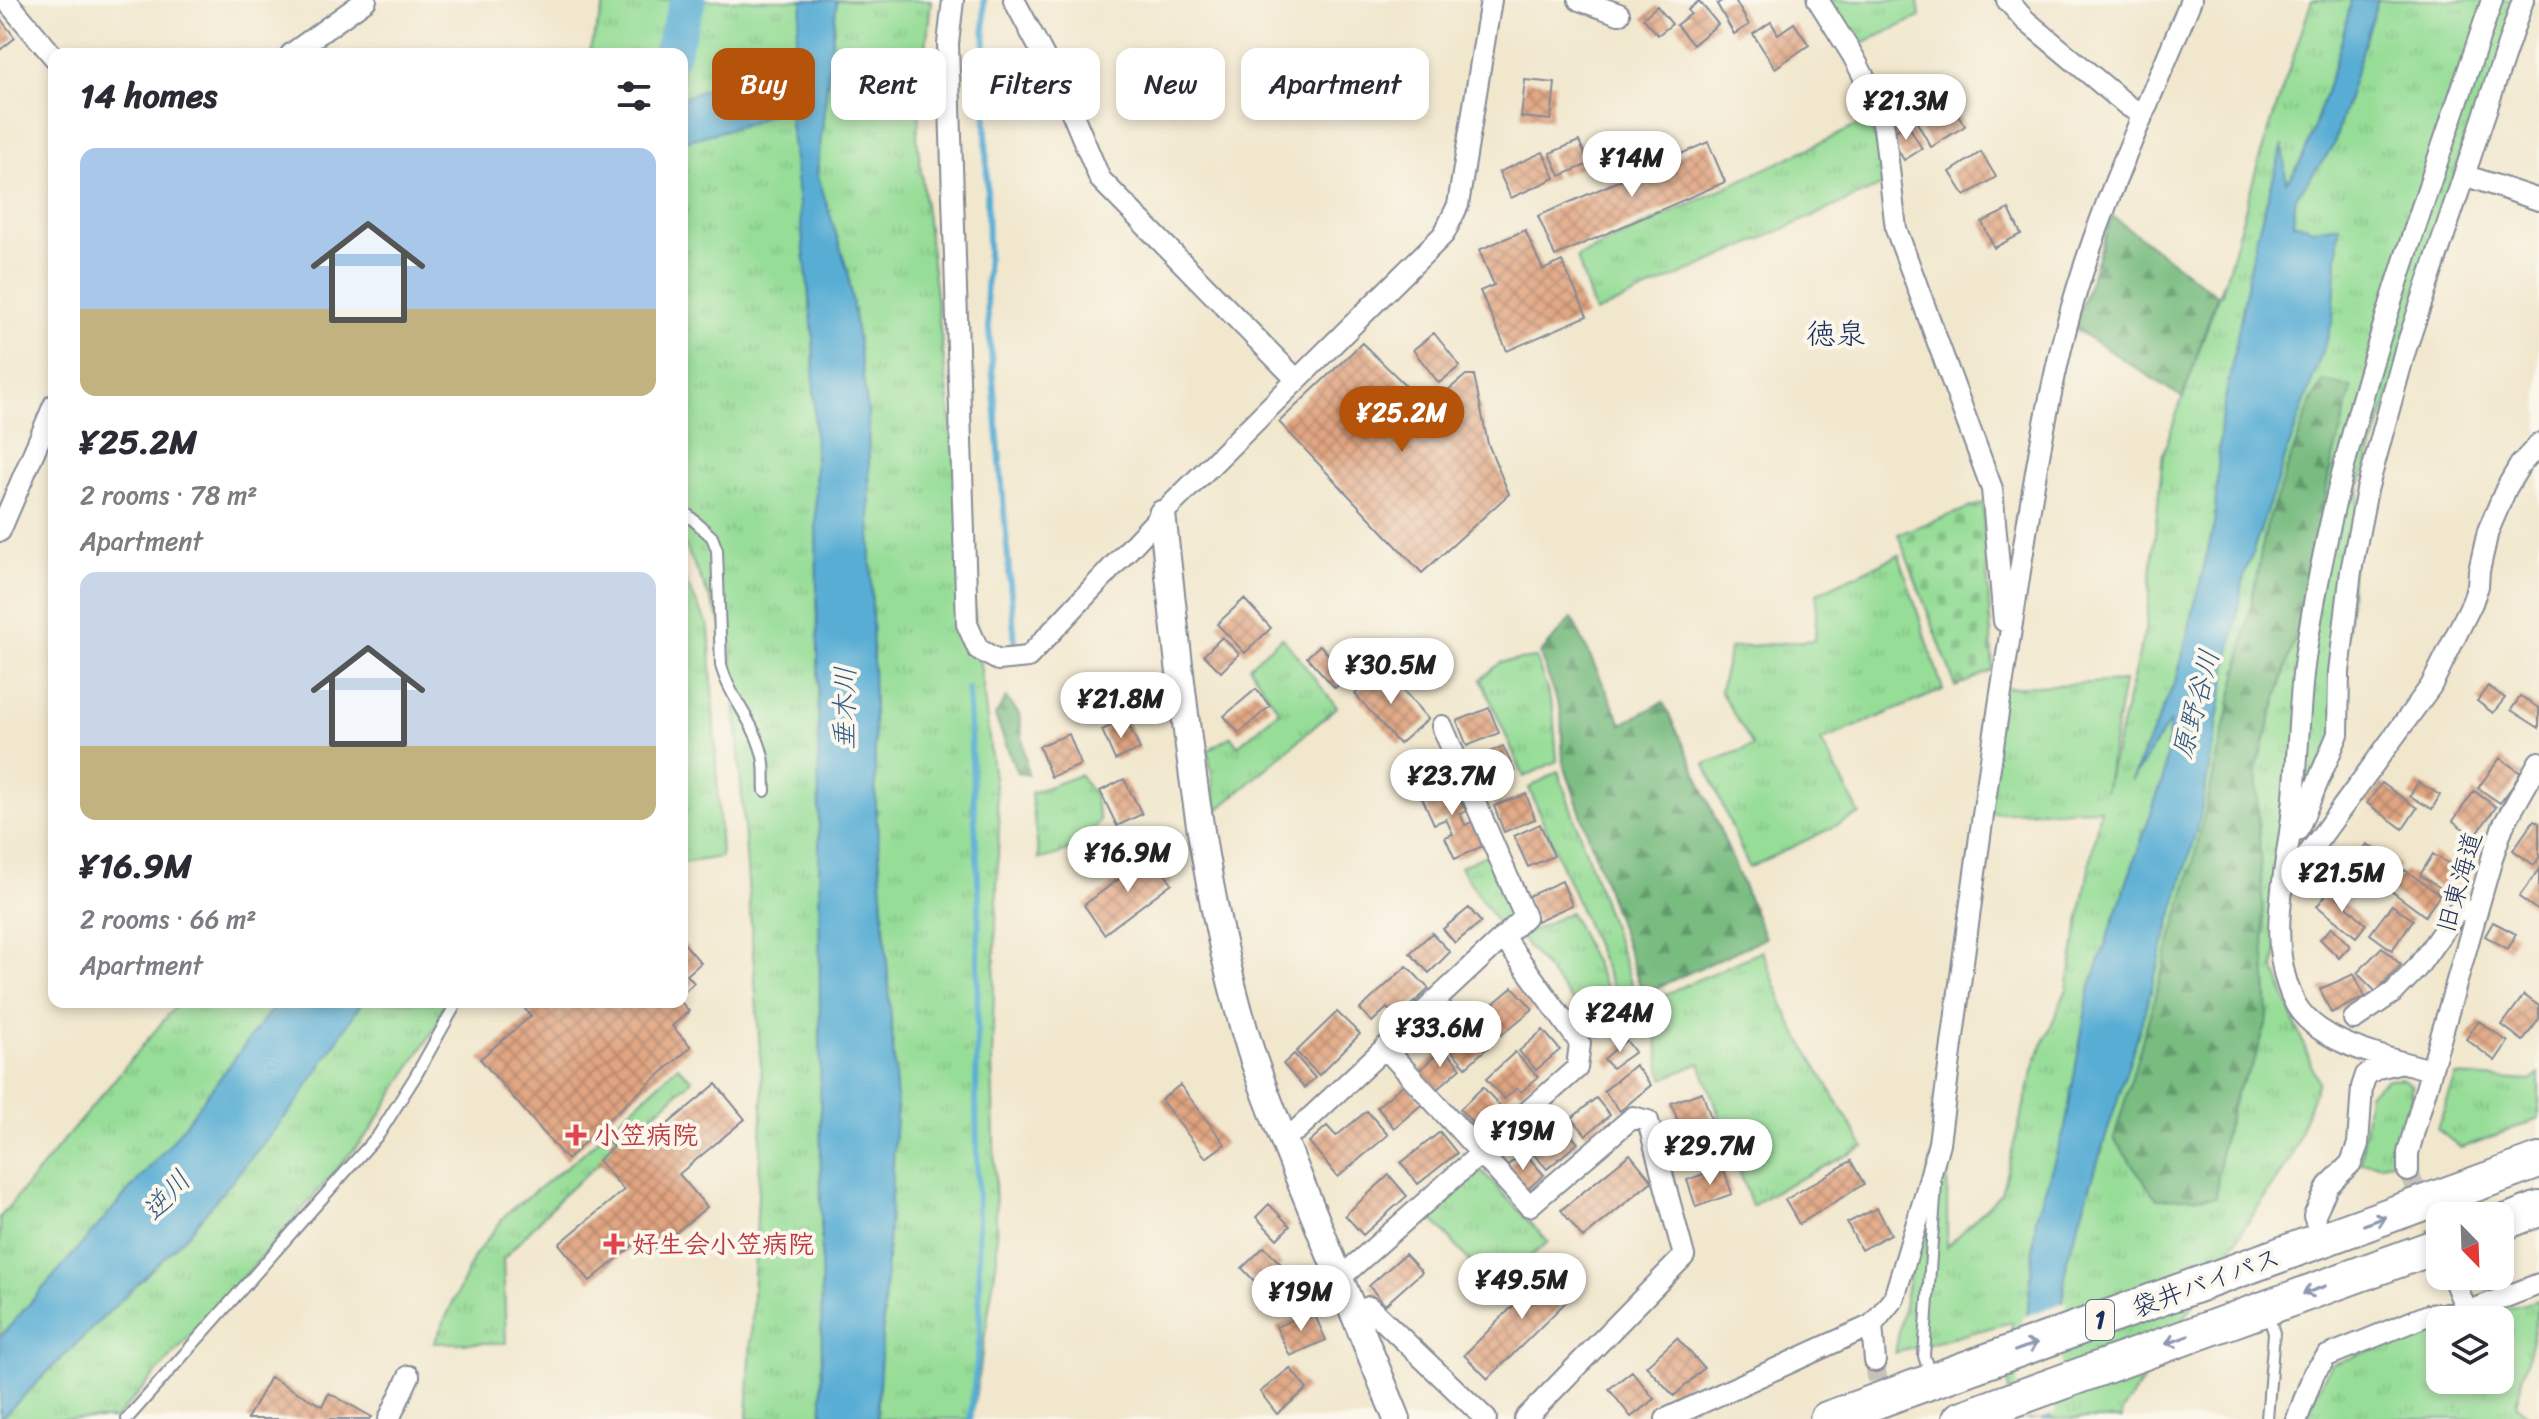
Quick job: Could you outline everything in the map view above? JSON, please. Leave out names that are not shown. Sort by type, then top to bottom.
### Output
[{"type":"highway","name":"袋井バイパス","points":[[1827,1419],[2539,1161]]},
{"type":"highway","points":[[2514,1219],[2539,1209]]},
{"type":"highway","name":"袋井バイパス","points":[[1960,1419],[2426,1250]]},
{"type":"street","points":[[6,0],[48,50]]},
{"type":"street","points":[[299,48],[366,0]]},
{"type":"street","points":[[953,0],[948,44],[967,624],[978,649],[998,660],[1028,657],[1162,514],[1444,234],[1458,205],[1491,0]]},
{"type":"street","points":[[1014,0],[1065,96],[1100,179],[1297,380]]},
{"type":"street","points":[[1579,0],[1619,14]]},
{"type":"street","points":[[1818,0],[1874,96],[1884,127],[1896,229],[1992,489],[2007,654]]},
{"type":"street","points":[[2007,0],[2036,30],[2128,106],[2142,114]]},
{"type":"street","points":[[1666,1419],[1872,1325],[1894,1298],[1939,1143],[1982,813],[2033,493],[2065,333],[2094,235],[2119,167],[2191,0]]},
{"type":"street","points":[[2431,1070],[2343,1042],[2305,1018],[2294,1001],[2281,961],[2278,938],[2292,815],[2302,681],[2319,575],[2337,491],[2372,363],[2492,0]]},
{"type":"street","points":[[2286,857],[2338,734],[2339,672],[2351,571],[2367,490],[2404,354],[2523,0]]},
{"type":"street","points":[[2464,175],[2539,200]]},
{"type":"street","points":[[0,531],[48,419]]},
{"type":"street","points":[[2282,891],[2431,686],[2472,603],[2488,531],[2506,489],[2520,465],[2539,444]]},
{"type":"street","points":[[1162,514],[1206,861],[1251,1052],[1282,1137],[1397,1419]]},
{"type":"street","points":[[1282,1137],[1297,1130],[1525,917],[1442,726]]},
{"type":"street","name":"旧東海道","points":[[2408,1171],[2408,1153],[2503,826],[2539,762]]},
{"type":"street","points":[[2354,1019],[2394,992],[2417,968],[2456,913],[2477,911]]},
{"type":"street","points":[[1339,1279],[1577,1068],[1580,1043],[1503,937]]},
{"type":"street","points":[[1386,1049],[1529,1206],[1633,1117],[1648,1121],[1684,1256],[1525,1419]]},
{"type":"street","points":[[2322,1240],[2314,1216],[2328,1186],[2351,1163],[2358,1144],[2362,1087],[2366,1075],[2378,1068],[2402,1062]]},
{"type":"street","points":[[2482,1306],[2539,1284]]},
{"type":"street","points":[[1354,1313],[1369,1307],[1486,1419]]},
{"type":"street","points":[[2297,1419],[2314,1373],[2327,1356],[2426,1316]]},
{"type":"street","points":[[1872,1325],[1875,1361]]},
{"type":"street","points":[[389,1419],[409,1376]]},
{"type":"lane","points":[[688,515],[712,537],[717,550],[721,665],[726,682],[764,756],[765,791]]},
{"type":"lane","points":[[127,1419],[379,1134],[454,1008]]},
{"type":"lane","points":[[1939,1143],[1924,1356],[1942,1378]]},
{"type":"lane","points":[[2258,1311],[2274,1333],[2267,1419]]},
{"type":"green space","points":[[606,0],[931,0],[926,48],[831,48],[831,120],[919,120],[917,137],[999,821],[992,1059],[997,1258],[972,1419],[747,1419],[763,1094],[731,643],[688,552],[688,48],[590,48]]},
{"type":"green space","points":[[1827,0],[1918,0],[1920,17],[1856,46]]},
{"type":"green space","points":[[2312,0],[2522,0],[2503,57],[2462,146],[2435,260],[2360,485],[2338,734],[2297,832],[2274,968],[2318,1082],[2292,1156],[2122,1412],[2122,1419],[2007,1419],[2012,1322],[1895,1353],[1948,1072],[1947,1247],[2001,1193],[2036,1060],[2067,989],[2100,809],[1982,813],[2002,688],[2124,681],[2105,791],[2146,626],[2163,453],[2223,282],[2221,296],[2258,163]]},
{"type":"green space","points":[[1867,121],[1877,142],[1883,185],[1595,313],[1577,257]]},
{"type":"green space","points":[[2112,216],[2217,295],[2183,398],[2074,328]]},
{"type":"green space","points":[[2324,381],[2352,388],[2329,473],[2312,580],[2256,770],[2268,1018],[2254,1062],[2236,1093],[2221,1148],[2216,1197],[2157,1199],[2114,1139],[2192,867],[2239,666],[2266,527],[2311,402]]},
{"type":"green space","points":[[1983,503],[1993,670],[1956,687],[1898,534]]},
{"type":"green space","points":[[1899,555],[1943,690],[1821,741],[1860,814],[1749,868],[1705,764],[1753,746],[1720,691],[1730,648],[1815,640],[1817,593]]},
{"type":"green space","points":[[688,587],[709,627],[721,857],[688,862]]},
{"type":"green space","points":[[1572,618],[1622,724],[1663,702],[1690,758],[1765,938],[1643,994],[1563,762],[1561,712],[1540,654]]},
{"type":"green space","points":[[1282,637],[1337,707],[1217,811],[1208,750],[1231,736],[1238,746],[1279,711],[1249,666]]},
{"type":"green space","points":[[1536,658],[1553,709],[1557,761],[1524,777],[1481,679],[1501,662]]},
{"type":"green space","points":[[1006,698],[1019,714],[1028,775],[1017,773],[995,716]]},
{"type":"green space","points":[[1558,771],[1637,999],[1617,997],[1529,788]]},
{"type":"green space","points":[[1080,775],[1094,796],[1100,821],[1074,847],[1039,859],[1031,793]]},
{"type":"green space","points":[[1486,855],[1511,917],[1499,926],[1460,867]]},
{"type":"green space","points":[[1570,912],[1607,989],[1579,1009],[1520,937]]},
{"type":"green space","points":[[1762,951],[1791,1023],[1864,1147],[1777,1190],[1752,1206],[1700,1063],[1663,1079],[1650,1001]]},
{"type":"green space","points":[[174,1008],[447,1008],[370,1131],[115,1419],[0,1419],[0,1217]]},
{"type":"green space","points":[[678,1066],[692,1080],[562,1196],[503,1259],[506,1343],[434,1343],[474,1257],[507,1213],[581,1155]]},
{"type":"green space","points":[[2539,1074],[2539,1119],[2461,1148],[2437,1129],[2456,1076],[2531,1081]]},
{"type":"green space","points":[[2401,1078],[2412,1085],[2412,1095],[2396,1161],[2361,1163],[2368,1093],[2388,1079]]},
{"type":"green space","points":[[1482,1171],[1548,1242],[1493,1288],[1429,1215]]},
{"type":"green space","points":[[2538,1300],[2537,1318],[2516,1405],[2534,1419],[2304,1419],[2330,1365],[2426,1331],[2426,1394],[2514,1394],[2514,1306]]},
{"type":"water","name":"垂木川","points":[[803,0],[837,0],[817,173],[848,272],[868,411],[876,809],[897,1102],[877,1419],[822,1419],[813,333],[790,120],[815,120],[815,48],[794,48]]},
{"type":"water","name":"原野谷川","points":[[2351,0],[2378,0],[2333,147],[2296,197],[2293,223],[2314,229],[2339,225],[2333,320],[2244,577],[2200,817],[2141,1025],[2067,1260],[2050,1419],[2018,1419],[2036,1217],[2065,1128],[2089,991],[2164,775],[2170,721],[2131,781],[2177,677],[2214,525],[2221,421],[2256,238],[2283,144],[2286,182],[2306,150],[2332,72]]},
{"type":"water","points":[[712,87],[712,120],[757,120],[688,140],[688,96]]},
{"type":"water","points":[[272,1008],[358,1008],[296,1104],[186,1236],[0,1419],[0,1337],[170,1144]]},
{"type":"pier","points":[[2067,1301],[2055,1414],[2041,1419],[2014,1419],[2023,1317]]},
{"type":"building","points":[[1723,0],[1735,0],[1749,25],[1734,34],[1717,4]]},
{"type":"building","points":[[1699,1],[1718,24],[1693,45],[1676,25],[1691,14],[1688,10]]},
{"type":"building","points":[[1657,6],[1672,24],[1658,35],[1643,18]]},
{"type":"building","points":[[0,18],[15,38],[0,50]]},
{"type":"building","points":[[1771,22],[1778,34],[1794,23],[1809,45],[1775,68],[1753,34]]},
{"type":"building","points":[[1525,80],[1555,83],[1551,120],[1521,117]]},
{"type":"building","points":[[1948,99],[1965,126],[1931,147],[1915,119]]},
{"type":"building","points":[[1908,124],[1922,149],[1904,160],[1889,134]]},
{"type":"building","points":[[1579,141],[1589,164],[1560,176],[1550,153]]},
{"type":"building","points":[[1708,142],[1725,182],[1555,256],[1538,216]]},
{"type":"building","points":[[1543,152],[1555,178],[1511,198],[1499,172]]},
{"type":"building","points":[[1981,152],[1996,177],[1965,196],[1950,172]]},
{"type":"building","points":[[2009,209],[2021,234],[1994,248],[1982,222]]},
{"type":"building","points":[[1525,230],[1543,270],[1562,261],[1587,316],[1507,351],[1480,291],[1494,285],[1479,250]]},
{"type":"building","points":[[1434,333],[1460,366],[1439,383],[1413,350]]},
{"type":"building","points":[[1362,343],[1428,407],[1466,375],[1474,375],[1488,444],[1509,494],[1422,573],[1279,422]]},
{"type":"building","points":[[1244,599],[1271,628],[1245,653],[1217,624]]},
{"type":"building","points":[[1222,637],[1239,654],[1221,672],[1204,655]]},
{"type":"building","points":[[1320,645],[1348,677],[1335,688],[1307,657]]},
{"type":"building","points":[[1384,668],[1428,719],[1399,744],[1355,694]]},
{"type":"building","points":[[2488,686],[2505,698],[2493,713],[2477,701]]},
{"type":"building","points":[[1256,689],[1270,706],[1239,733],[1224,716]]},
{"type":"building","points":[[2520,697],[2539,708],[2539,728],[2511,710]]},
{"type":"building","points":[[1489,708],[1499,733],[1467,746],[1457,721]]},
{"type":"building","points":[[1126,719],[1140,749],[1115,760],[1102,730]]},
{"type":"building","points":[[1069,734],[1081,765],[1051,777],[1039,746]]},
{"type":"building","points":[[1503,746],[1515,772],[1480,788],[1468,762]]},
{"type":"building","points":[[2500,758],[2522,774],[2500,803],[2478,788]]},
{"type":"building","points":[[1450,777],[1466,811],[1460,814],[1465,825],[1474,821],[1485,845],[1455,859],[1445,837],[1453,834],[1446,819],[1434,824],[1419,791]]},
{"type":"building","points":[[1124,779],[1142,814],[1117,826],[1100,791]]},
{"type":"building","points":[[2418,782],[2440,795],[2432,809],[2410,796]]},
{"type":"building","points":[[2382,783],[2417,808],[2403,829],[2367,803]]},
{"type":"building","points":[[2474,791],[2496,807],[2474,837],[2453,821]]},
{"type":"building","points":[[1526,794],[1535,819],[1504,832],[1494,806]]},
{"type":"building","points":[[2534,820],[2539,823],[2539,858],[2534,865],[2513,850]]},
{"type":"building","points":[[1540,824],[1554,856],[1528,867],[1514,836]]},
{"type":"building","points":[[2367,844],[2399,865],[2385,886],[2353,865]]},
{"type":"building","points":[[2433,854],[2457,869],[2444,890],[2420,875]]},
{"type":"building","points":[[1151,855],[1172,883],[1104,934],[1084,905]]},
{"type":"building","points":[[2539,869],[2539,911],[2519,897]]},
{"type":"building","points":[[2405,870],[2440,895],[2425,916],[2390,890]]},
{"type":"building","points":[[1562,881],[1572,905],[1537,921],[1526,897]]},
{"type":"building","points":[[2330,890],[2366,924],[2356,937],[2317,906]]},
{"type":"building","points":[[2392,905],[2413,920],[2392,950],[2370,934]]},
{"type":"building","points":[[1469,908],[1481,922],[1455,943],[1443,929]]},
{"type":"building","points":[[2493,922],[2516,934],[2508,949],[2485,936]]},
{"type":"building","points":[[2332,927],[2350,946],[2339,958],[2320,939]]},
{"type":"building","points":[[1432,933],[1450,952],[1429,973],[1410,953]]},
{"type":"building","points":[[2382,947],[2401,965],[2376,992],[2357,973]]},
{"type":"building","points":[[688,948],[701,963],[688,974]]},
{"type":"building","points":[[1407,966],[1429,989],[1396,1018],[1387,1008],[1372,1022],[1360,1009]]},
{"type":"building","points":[[2354,974],[2365,997],[2331,1013],[2320,989]]},
{"type":"building","points":[[1513,987],[1533,1009],[1501,1035],[1482,1013]]},
{"type":"building","points":[[2524,995],[2539,1006],[2539,1019],[2523,1041],[2502,1025]]},
{"type":"building","points":[[1603,1001],[1618,1018],[1595,1037],[1580,1020]]},
{"type":"building","points":[[524,1008],[686,1008],[689,1011],[672,1026],[691,1047],[604,1123],[620,1141],[634,1129],[645,1143],[716,1084],[745,1119],[679,1174],[707,1207],[651,1253],[640,1240],[590,1281],[559,1244],[624,1190],[598,1160],[613,1147],[598,1129],[567,1160],[480,1059],[531,1016]]},
{"type":"building","points":[[1337,1012],[1360,1034],[1319,1075],[1296,1052]]},
{"type":"building","points":[[2479,1021],[2508,1042],[2495,1061],[2466,1039]]},
{"type":"building","points":[[1477,1023],[1494,1042],[1466,1067],[1449,1048]]},
{"type":"building","points":[[1543,1030],[1560,1050],[1536,1070],[1519,1051]]},
{"type":"building","points":[[1626,1040],[1635,1052],[1612,1068],[1604,1059]]},
{"type":"building","points":[[1443,1048],[1461,1068],[1436,1090],[1419,1071]]},
{"type":"building","points":[[1515,1052],[1538,1077],[1521,1092],[1517,1088],[1504,1099],[1486,1079]]},
{"type":"building","points":[[1294,1054],[1315,1078],[1304,1088],[1283,1064]]},
{"type":"building","points":[[1635,1065],[1651,1085],[1620,1111],[1604,1091]]},
{"type":"building","points":[[1405,1083],[1422,1104],[1394,1128],[1377,1107]]},
{"type":"building","points":[[1180,1085],[1225,1144],[1206,1158],[1161,1100]]},
{"type":"building","points":[[1483,1087],[1500,1106],[1477,1128],[1460,1109]]},
{"type":"building","points":[[1702,1092],[1711,1118],[1681,1129],[1671,1103]]},
{"type":"building","points":[[1596,1098],[1610,1115],[1586,1135],[1572,1118]]},
{"type":"building","points":[[1367,1111],[1388,1135],[1338,1177],[1309,1142],[1327,1126],[1336,1136]]},
{"type":"building","points":[[1715,1122],[1724,1147],[1704,1154],[1695,1129]]},
{"type":"building","points":[[1561,1123],[1578,1143],[1547,1169],[1529,1149]]},
{"type":"building","points":[[1440,1132],[1457,1153],[1418,1184],[1401,1163]]},
{"type":"building","points":[[1698,1142],[1703,1158],[1687,1163],[1682,1147]]},
{"type":"building","points":[[1524,1152],[1544,1175],[1523,1193],[1502,1170]]},
{"type":"building","points":[[1630,1154],[1652,1181],[1583,1238],[1561,1210]]},
{"type":"building","points":[[1851,1161],[1864,1184],[1799,1224],[1785,1200]]},
{"type":"building","points":[[1723,1167],[1732,1194],[1696,1207],[1687,1180]]},
{"type":"building","points":[[1389,1175],[1407,1196],[1363,1235],[1345,1215]]},
{"type":"building","points":[[1269,1204],[1290,1226],[1277,1239],[1256,1217]]},
{"type":"building","points":[[1877,1208],[1891,1234],[1861,1250],[1847,1223]]},
{"type":"building","points":[[1264,1247],[1282,1265],[1259,1286],[1242,1268]]},
{"type":"building","points":[[1405,1254],[1422,1272],[1385,1305],[1369,1286]]},
{"type":"building","points":[[1556,1263],[1580,1288],[1488,1379],[1464,1355]]},
{"type":"building","points":[[1313,1311],[1326,1340],[1290,1356],[1276,1327]]},
{"type":"building","points":[[1677,1338],[1704,1368],[1674,1396],[1646,1366]]},
{"type":"building","points":[[1290,1368],[1307,1389],[1277,1414],[1260,1392]]},
{"type":"building","points":[[1632,1371],[1654,1399],[1631,1417],[1609,1389]]},
{"type":"building","points":[[270,1377],[322,1406],[329,1393],[372,1417],[247,1419]]},
{"type":"waterway","name":"逆川","points":[[673,48],[688,0]]},
{"type":"waterway","points":[[984,0],[986,293],[1015,643]]},
{"type":"waterway","points":[[968,689],[979,898],[976,1094],[980,1337],[970,1419]]},
{"type":"tunnel","points":[[2408,1171],[2426,1213]]},
{"type":"tunnel","points":[[1875,1361],[1882,1419]]},
{"type":"place","name":"小笠病院","points":[[576,1135]]},
{"type":"place","name":"好生会小笠病院","points":[[614,1244]]},
{"type":"district","name":"徳泉","points":[[1836,334]]}]
